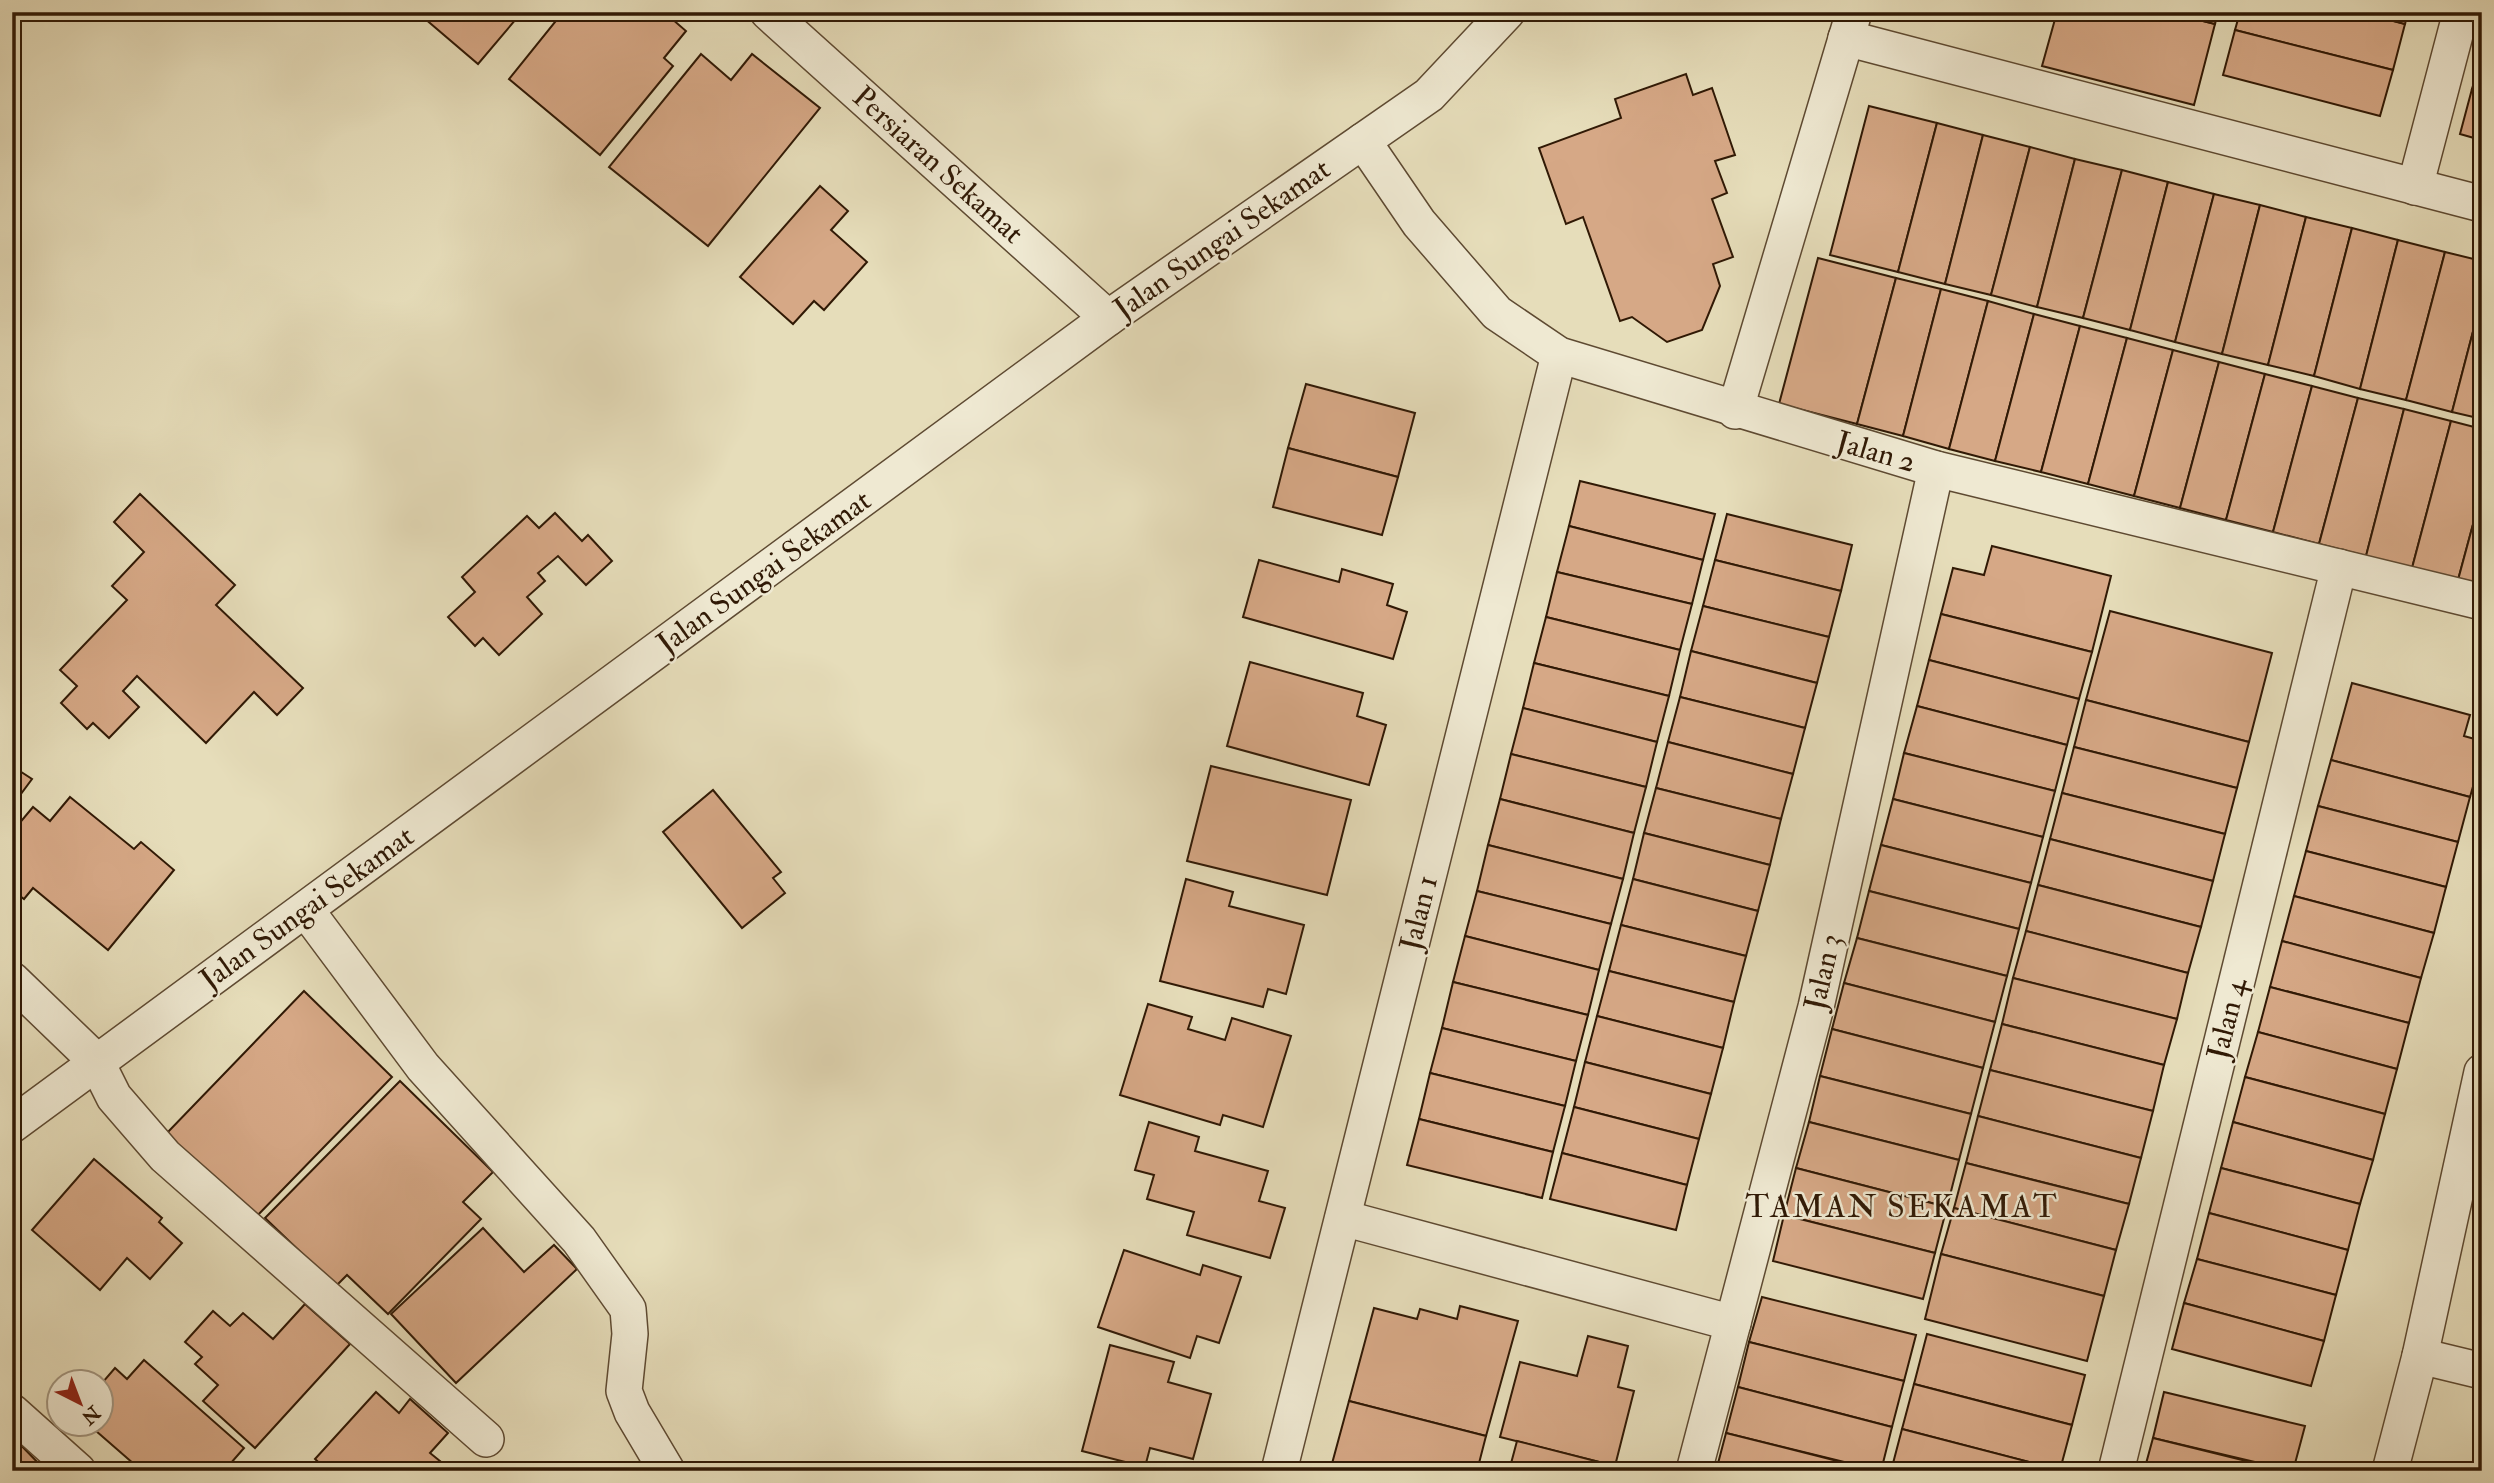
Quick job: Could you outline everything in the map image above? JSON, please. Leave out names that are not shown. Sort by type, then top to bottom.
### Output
[{"type":"street","name":"Persiaran Sekamat","points":[[768,12],[1108,318]]},
{"type":"street","name":"Jalan Sungai Sekamat","points":[[12,1125],[1108,318],[1429,94],[1507,12]]},
{"type":"street","points":[[2415,187],[2461,12]]},
{"type":"street","points":[[1735,411],[1850,25],[2482,204]]},
{"type":"street","name":"Jalan 2","points":[[1363,141],[1419,223],[1497,313],[1559,355],[1735,411],[1936,469],[2482,601]]},
{"type":"street","name":"Jalan 1","points":[[1279,1471],[1559,355]]},
{"type":"street","name":"Jalan 3","points":[[1694,1471],[1816,1007],[1936,469]]},
{"type":"street","name":"Jalan 4","points":[[2116,1471],[2339,567]]},
{"type":"street","points":[[306,910],[423,1067],[579,1240],[628,1309],[630,1334],[624,1391],[632,1412],[667,1471]]},
{"type":"street","points":[[12,980],[96,1061],[114,1097],[165,1156],[486,1439]]},
{"type":"street","points":[[2390,1471],[2420,1356],[2482,1072]]},
{"type":"street","points":[[1343,1218],[1733,1322]]},
{"type":"street","points":[[2420,1356],[2482,1371]]},
{"type":"street","points":[[12,1412],[78,1471]]},
{"type":"building","points":[[417,12],[522,12],[478,64]]},
{"type":"building","points":[[563,12],[616,12],[622,17],[625,12],[664,12],[686,31],[664,58],[673,66],[600,155],[509,79]]},
{"type":"building","points":[[2057,12],[2167,12],[2215,24],[2194,105],[2042,66]]},
{"type":"building","points":[[2167,12],[2218,12],[2215,24]]},
{"type":"building","points":[[2240,12],[2359,12],[2405,24],[2393,70],[2235,30]]},
{"type":"building","points":[[2359,12],[2408,12],[2405,24]]},
{"type":"building","points":[[2235,30],[2393,70],[2380,116],[2223,75]]},
{"type":"building","points":[[701,54],[731,80],[752,54],[820,108],[708,246],[609,167]]},
{"type":"building","points":[[2482,55],[2482,91],[2472,89]]},
{"type":"building","points":[[1686,74],[1693,95],[1712,88],[1735,155],[1715,161],[1727,193],[1712,199],[1733,257],[1713,264],[1720,286],[1702,330],[1667,342],[1632,317],[1620,321],[1583,217],[1566,224],[1539,148],[1621,118],[1615,99]]},
{"type":"building","points":[[2472,89],[2482,91],[2482,170],[2474,168],[2481,140],[2460,134]]},
{"type":"building","points":[[1869,106],[1937,123],[1898,272],[1830,255]]},
{"type":"building","points":[[1937,123],[1983,135],[1945,284],[1898,272]]},
{"type":"building","points":[[1983,135],[2030,147],[1991,295],[1945,284]]},
{"type":"building","points":[[2030,147],[2075,159],[2037,307],[1991,295]]},
{"type":"building","points":[[2075,159],[2122,170],[2083,318],[2037,307]]},
{"type":"building","points":[[2122,170],[2168,182],[2130,330],[2083,318]]},
{"type":"building","points":[[2168,182],[2214,194],[2175,342],[2130,330]]},
{"type":"building","points":[[820,186],[848,211],[831,230],[867,262],[824,310],[814,301],[793,324],[740,277]]},
{"type":"building","points":[[2214,194],[2260,205],[2222,354],[2175,342]]},
{"type":"building","points":[[2260,205],[2306,217],[2268,365],[2222,354]]},
{"type":"building","points":[[2306,217],[2352,228],[2314,376],[2268,365]]},
{"type":"building","points":[[2352,228],[2398,240],[2360,389],[2314,376]]},
{"type":"building","points":[[2398,240],[2445,252],[2406,400],[2360,389]]},
{"type":"building","points":[[2445,252],[2482,261],[2482,297],[2452,412],[2406,400]]},
{"type":"building","points":[[1818,258],[1896,278],[1857,424],[1779,404]]},
{"type":"building","points":[[1896,278],[1941,289],[1903,436],[1857,424]]},
{"type":"building","points":[[1941,289],[1988,301],[1949,449],[1903,436]]},
{"type":"building","points":[[2482,297],[2482,419],[2452,412]]},
{"type":"building","points":[[1988,301],[2034,314],[1995,461],[1949,449]]},
{"type":"building","points":[[2034,314],[2080,326],[2041,472],[1995,461]]},
{"type":"building","points":[[2080,326],[2127,338],[2088,484],[2041,472]]},
{"type":"building","points":[[2127,338],[2173,350],[2134,496],[2088,484]]},
{"type":"building","points":[[2173,350],[2219,362],[2180,508],[2134,496]]},
{"type":"building","points":[[2219,362],[2265,374],[2226,520],[2180,508]]},
{"type":"building","points":[[2265,374],[2312,386],[2273,532],[2226,520]]},
{"type":"building","points":[[1306,384],[1415,413],[1398,477],[1288,448]]},
{"type":"building","points":[[2312,386],[2358,398],[2319,544],[2273,532]]},
{"type":"building","points":[[2358,398],[2404,409],[2366,556],[2319,544]]},
{"type":"building","points":[[2404,409],[2451,421],[2412,568],[2366,556]]},
{"type":"building","points":[[2451,421],[2482,429],[2482,491],[2458,580],[2412,568]]},
{"type":"building","points":[[1288,448],[1398,477],[1382,535],[1273,507]]},
{"type":"building","points":[[1580,481],[1715,514],[1703,560],[1569,526]]},
{"type":"building","points":[[2482,491],[2482,586],[2458,580]]},
{"type":"building","points":[[140,494],[235,585],[216,605],[303,688],[277,715],[254,692],[206,743],[137,676],[123,691],[139,707],[109,738],[93,723],[87,729],[61,703],[77,686],[60,670],[127,600],[112,586],[144,552],[114,522]]},
{"type":"building","points":[[555,513],[582,541],[588,535],[612,561],[586,585],[558,556],[538,573],[545,581],[527,597],[542,614],[499,655],[483,638],[475,646],[448,617],[475,592],[462,577],[527,516],[539,528]]},
{"type":"building","points":[[1727,514],[1852,545],[1841,591],[1715,560]]},
{"type":"building","points":[[1569,526],[1703,560],[1692,604],[1557,572]]},
{"type":"building","points":[[1992,546],[2111,576],[2092,652],[1941,614],[1953,568],[1984,575]]},
{"type":"building","points":[[1259,560],[1339,582],[1342,569],[1393,584],[1387,605],[1407,612],[1393,659],[1243,617]]},
{"type":"building","points":[[1715,560],[1841,591],[1829,637],[1703,606]]},
{"type":"building","points":[[1557,572],[1692,604],[1680,650],[1546,617]]},
{"type":"building","points":[[1703,606],[1829,637],[1817,683],[1691,651]]},
{"type":"building","points":[[2110,611],[2272,653],[2249,742],[2086,700]]},
{"type":"building","points":[[1941,614],[2092,652],[2079,699],[1929,660]]},
{"type":"building","points":[[1546,617],[1680,650],[1669,696],[1534,663]]},
{"type":"building","points":[[1691,651],[1817,683],[1805,728],[1680,697]]},
{"type":"building","points":[[1929,660],[2079,699],[2067,745],[1917,706]]},
{"type":"building","points":[[1250,662],[1363,693],[1357,716],[1386,725],[1369,785],[1227,746]]},
{"type":"building","points":[[1534,663],[1669,696],[1657,742],[1523,708]]},
{"type":"building","points":[[2352,683],[2470,715],[2464,736],[2482,741],[2482,755],[2470,797],[2331,760]]},
{"type":"building","points":[[1680,697],[1805,728],[1793,774],[1668,742]]},
{"type":"building","points":[[2086,700],[2249,742],[2237,788],[2074,747]]},
{"type":"building","points":[[1917,706],[2067,745],[2055,791],[1904,753]]},
{"type":"building","points":[[1523,708],[1657,742],[1646,787],[1511,754]]},
{"type":"building","points":[[1668,742],[1793,774],[1781,819],[1656,788]]},
{"type":"building","points":[[2074,747],[2237,788],[2225,834],[2062,793]]},
{"type":"building","points":[[1904,753],[2055,791],[2043,837],[1893,799]]},
{"type":"building","points":[[1511,754],[1646,787],[1634,833],[1500,799]]},
{"type":"building","points":[[2331,760],[2470,797],[2458,842],[2318,806]]},
{"type":"building","points":[[12,766],[32,779],[12,806]]},
{"type":"building","points":[[1211,766],[1351,800],[1327,895],[1187,861]]},
{"type":"building","points":[[1656,788],[1781,819],[1770,865],[1644,833]]},
{"type":"building","points":[[713,790],[781,872],[773,878],[785,893],[742,928],[663,832]]},
{"type":"building","points":[[2062,793],[2225,834],[2213,881],[2050,839]]},
{"type":"building","points":[[70,797],[134,849],[141,842],[174,870],[108,950],[33,888],[24,899],[12,890],[12,832],[33,807],[50,821]]},
{"type":"building","points":[[1500,799],[1634,833],[1623,879],[1488,845]]},
{"type":"building","points":[[1893,799],[2043,837],[2031,883],[1881,845]]},
{"type":"building","points":[[2318,806],[2458,842],[2446,887],[2306,851]]},
{"type":"building","points":[[1644,833],[1770,865],[1758,911],[1633,879]]},
{"type":"building","points":[[2050,839],[2213,881],[2201,927],[2038,885]]},
{"type":"building","points":[[1488,845],[1623,879],[1611,924],[1477,891]]},
{"type":"building","points":[[1881,845],[2031,883],[2019,929],[1869,891]]},
{"type":"building","points":[[2306,851],[2446,887],[2434,933],[2294,896]]},
{"type":"building","points":[[1186,879],[1233,892],[1229,906],[1304,925],[1286,994],[1268,989],[1263,1007],[1160,981]]},
{"type":"building","points":[[1633,879],[1758,911],[1746,956],[1621,925]]},
{"type":"building","points":[[2038,885],[2201,927],[2188,973],[2026,931]]},
{"type":"building","points":[[1477,891],[1611,924],[1599,970],[1465,936]]},
{"type":"building","points":[[1869,891],[2019,929],[2007,976],[1857,938]]},
{"type":"building","points":[[2294,896],[2434,933],[2421,978],[2282,941]]},
{"type":"building","points":[[1621,925],[1746,956],[1734,1002],[1609,971]]},
{"type":"building","points":[[2026,931],[2188,973],[2177,1019],[2013,978]]},
{"type":"building","points":[[1465,936],[1599,970],[1588,1015],[1453,982]]},
{"type":"building","points":[[1857,938],[2007,976],[1995,1022],[1844,983]]},
{"type":"building","points":[[2282,941],[2421,978],[2409,1023],[2270,987]]},
{"type":"building","points":[[1609,971],[1734,1002],[1723,1048],[1597,1016]]},
{"type":"building","points":[[2013,978],[2177,1019],[2164,1065],[2002,1024]]},
{"type":"building","points":[[1453,982],[1588,1015],[1576,1061],[1442,1028]]},
{"type":"building","points":[[1844,983],[1995,1022],[1983,1068],[1832,1029]]},
{"type":"building","points":[[2270,987],[2409,1023],[2397,1069],[2258,1032]]},
{"type":"building","points":[[304,991],[392,1077],[254,1219],[166,1134]]},
{"type":"building","points":[[1148,1004],[1192,1017],[1188,1029],[1225,1040],[1232,1018],[1291,1036],[1263,1127],[1223,1115],[1220,1125],[1120,1095]]},
{"type":"building","points":[[1597,1016],[1723,1048],[1711,1094],[1585,1062]]},
{"type":"building","points":[[2002,1024],[2164,1065],[2153,1111],[1990,1070]]},
{"type":"building","points":[[1442,1028],[1576,1061],[1565,1106],[1430,1073]]},
{"type":"building","points":[[1832,1029],[1983,1068],[1971,1114],[1820,1076]]},
{"type":"building","points":[[2258,1032],[2397,1069],[2385,1114],[2245,1077]]},
{"type":"building","points":[[1585,1062],[1711,1094],[1699,1139],[1574,1107]]},
{"type":"building","points":[[1990,1070],[2153,1111],[2141,1158],[1978,1116]]},
{"type":"building","points":[[1430,1073],[1565,1106],[1553,1152],[1419,1119]]},
{"type":"building","points":[[1820,1076],[1971,1114],[1959,1160],[1809,1122]]},
{"type":"building","points":[[2245,1077],[2385,1114],[2373,1160],[2233,1122]]},
{"type":"building","points":[[400,1081],[493,1172],[463,1202],[481,1219],[388,1314],[347,1275],[336,1286],[265,1218]]},
{"type":"building","points":[[1574,1107],[1699,1139],[1687,1185],[1562,1153]]},
{"type":"building","points":[[1978,1116],[2141,1158],[2129,1204],[1966,1163]]},
{"type":"building","points":[[1419,1119],[1553,1152],[1542,1198],[1407,1165]]},
{"type":"building","points":[[1149,1122],[1199,1137],[1195,1151],[1268,1171],[1259,1201],[1285,1208],[1270,1258],[1187,1235],[1194,1212],[1147,1199],[1154,1175],[1135,1170]]},
{"type":"building","points":[[1809,1122],[1959,1160],[1947,1207],[1796,1168]]},
{"type":"building","points":[[2233,1122],[2373,1160],[2360,1204],[2221,1168]]},
{"type":"building","points":[[1562,1153],[1687,1185],[1676,1230],[1550,1199]]},
{"type":"building","points":[[94,1159],[162,1218],[159,1222],[182,1243],[150,1279],[127,1258],[100,1290],[32,1230]]},
{"type":"building","points":[[1966,1163],[2129,1204],[2116,1250],[1954,1208]]},
{"type":"building","points":[[1796,1168],[1947,1207],[1935,1253],[1784,1215]]},
{"type":"building","points":[[2221,1168],[2360,1204],[2348,1250],[2209,1213]]},
{"type":"building","points":[[1954,1208],[2116,1250],[2104,1296],[1941,1254]]},
{"type":"building","points":[[2209,1213],[2348,1250],[2336,1295],[2197,1259]]},
{"type":"building","points":[[1784,1215],[1935,1253],[1923,1299],[1773,1261]]},
{"type":"building","points":[[483,1228],[524,1272],[554,1245],[577,1269],[456,1383],[391,1314]]},
{"type":"building","points":[[1124,1250],[1200,1275],[1203,1265],[1241,1277],[1219,1343],[1197,1336],[1190,1358],[1098,1327]]},
{"type":"building","points":[[1941,1254],[2104,1296],[2087,1361],[1925,1319]]},
{"type":"building","points":[[2197,1259],[2336,1295],[2324,1341],[2184,1303]]},
{"type":"building","points":[[1762,1297],[1916,1335],[1904,1381],[1749,1342]]},
{"type":"building","points":[[2184,1303],[2324,1341],[2311,1386],[2172,1349]]},
{"type":"building","points":[[305,1304],[350,1344],[255,1448],[203,1401],[218,1385],[195,1364],[202,1357],[185,1342],[213,1311],[230,1326],[243,1313],[273,1339]]},
{"type":"building","points":[[1460,1306],[1518,1321],[1486,1436],[1349,1401],[1374,1308],[1417,1319],[1420,1309],[1457,1319]]},
{"type":"building","points":[[1927,1334],[2085,1375],[2072,1425],[1914,1384]]},
{"type":"building","points":[[1588,1336],[1628,1346],[1618,1387],[1634,1391],[1615,1466],[1500,1437],[1520,1362],[1577,1376]]},
{"type":"building","points":[[1749,1342],[1904,1381],[1892,1427],[1738,1387]]},
{"type":"building","points":[[1110,1345],[1174,1362],[1168,1382],[1211,1394],[1193,1459],[1150,1448],[1145,1467],[1082,1451]]},
{"type":"building","points":[[144,1360],[244,1448],[224,1471],[142,1471],[104,1438],[116,1438],[116,1369],[127,1379]]},
{"type":"building","points":[[1914,1384],[2072,1425],[2060,1470],[1902,1429]]},
{"type":"building","points":[[1738,1387],[1892,1427],[1881,1471],[1726,1433]]},
{"type":"building","points":[[376,1392],[399,1413],[410,1399],[448,1433],[430,1453],[446,1466],[442,1471],[328,1471],[315,1459]]},
{"type":"building","points":[[2164,1392],[2305,1426],[2293,1471],[2153,1438]]},
{"type":"building","points":[[1349,1401],[1486,1436],[1477,1471],[1330,1471]]},
{"type":"building","points":[[1902,1429],[2060,1470],[1891,1471]]},
{"type":"building","points":[[1726,1433],[1877,1471],[1716,1471]]},
{"type":"building","points":[[12,1436],[46,1471],[12,1471]]},
{"type":"building","points":[[2153,1438],[2287,1471],[2144,1471]]},
{"type":"building","points":[[1517,1441],[1615,1466],[1614,1471],[1509,1471]]},
{"type":"district","name":"TAMAN SEKAMAT","points":[[1902,1207]]}]
